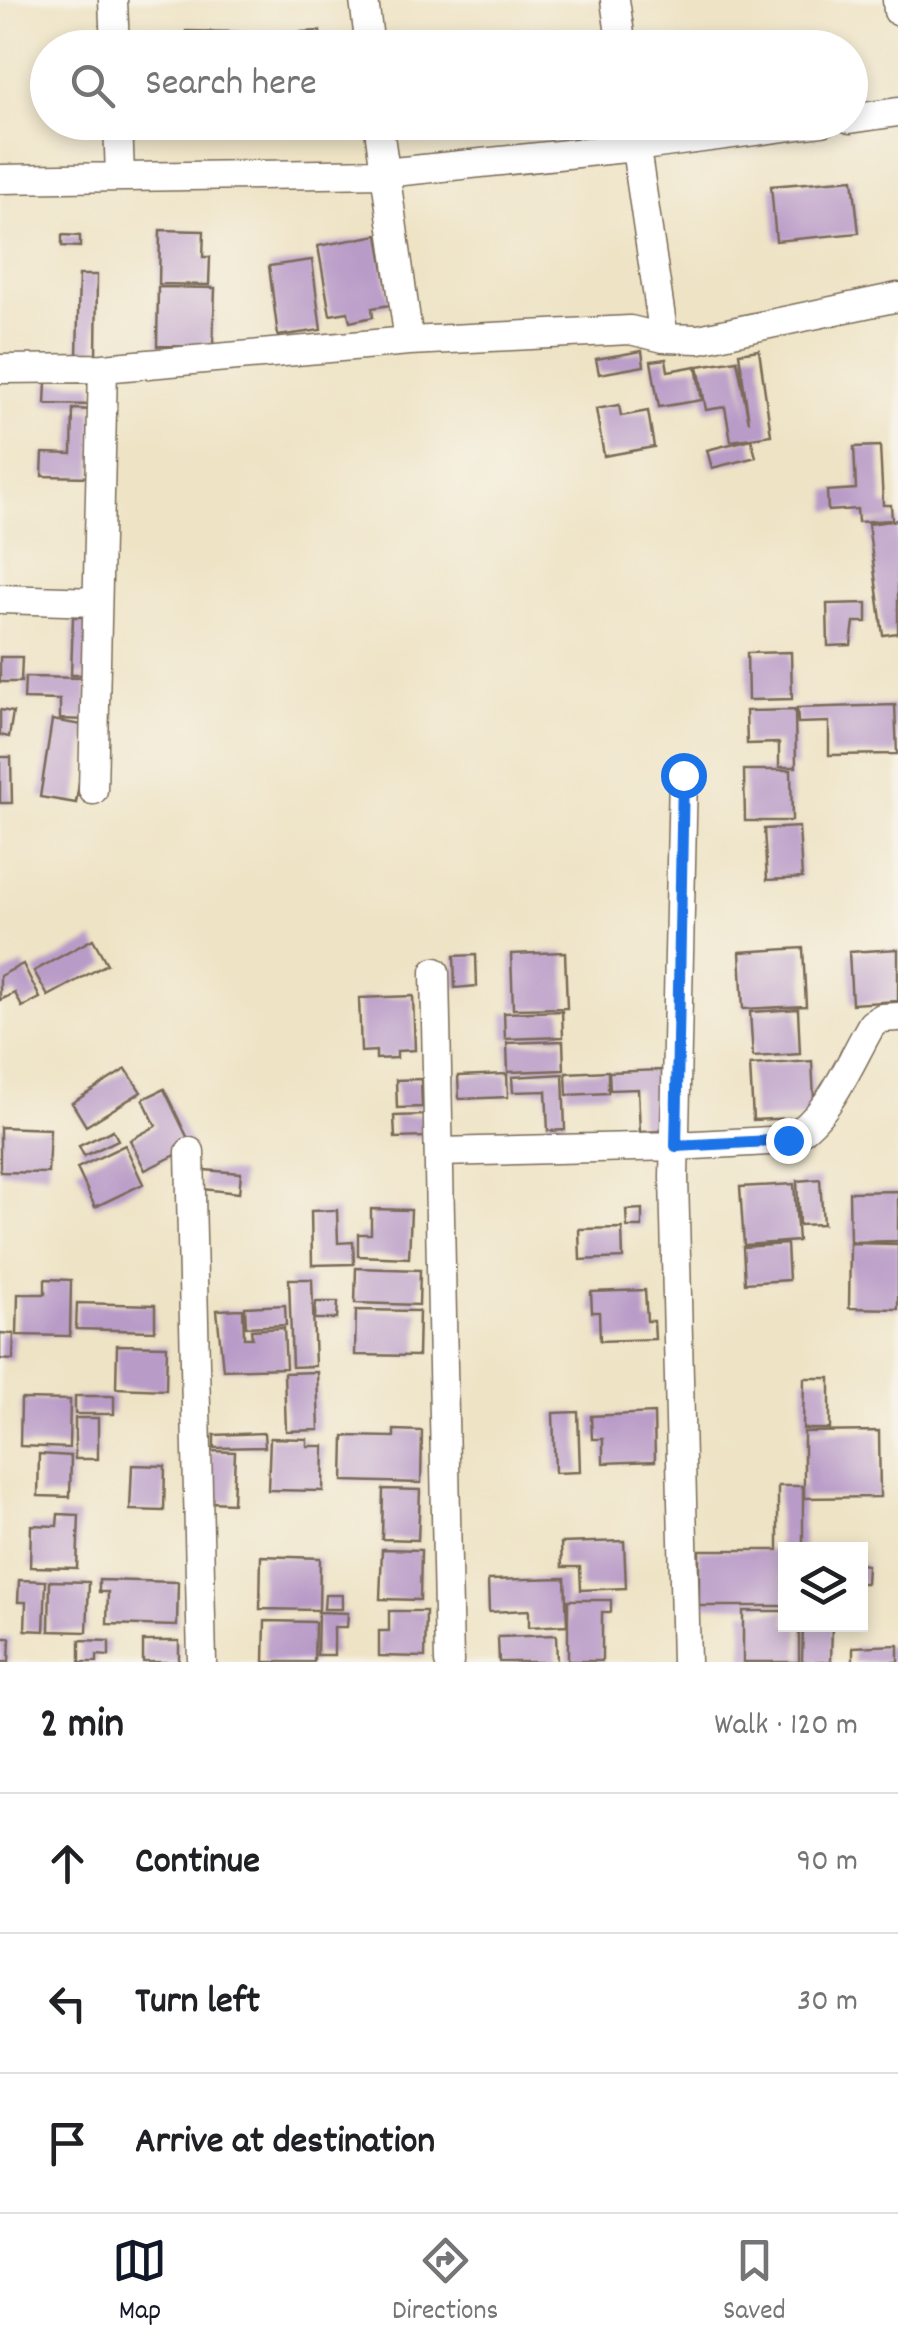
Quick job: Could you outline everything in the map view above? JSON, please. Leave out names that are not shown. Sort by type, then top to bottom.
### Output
[{"type":"street","points":[[112,0],[114,30]]},
{"type":"street","points":[[364,0],[368,30]]},
{"type":"street","points":[[615,0],[619,30]]},
{"type":"street","points":[[896,0],[898,10]]},
{"type":"street","points":[[868,116],[898,112]]},
{"type":"street","points":[[119,140],[120,176]]},
{"type":"street","points":[[380,140],[409,341]]},
{"type":"street","points":[[0,179],[384,173],[600,140]]},
{"type":"street","points":[[634,140],[664,338]]},
{"type":"street","points":[[0,368],[103,368],[409,341],[630,330],[664,338],[699,339],[898,297]]},
{"type":"street","points":[[93,790],[103,368]]},
{"type":"street","points":[[0,599],[98,602]]},
{"type":"street","points":[[683,775],[674,1177],[686,1662]]},
{"type":"street","points":[[436,972],[449,1662]]},
{"type":"street","points":[[439,1152],[788,1140],[819,1115],[872,1024],[882,1018],[898,1017]]},
{"type":"street","points":[[190,1152],[202,1662]]},
{"type":"building","points":[[853,179],[859,233],[776,241],[771,186]]},
{"type":"building","points":[[160,230],[204,231],[203,257],[210,257],[209,285],[159,284]]},
{"type":"building","points":[[62,235],[80,236],[80,247],[62,246]]},
{"type":"building","points":[[378,235],[390,305],[372,308],[373,317],[350,322],[348,312],[330,315],[318,246]]},
{"type":"building","points":[[312,260],[321,330],[278,336],[269,266]]},
{"type":"building","points":[[79,275],[97,275],[96,357],[77,356]]},
{"type":"building","points":[[158,287],[215,288],[213,347],[157,346]]},
{"type":"building","points":[[759,350],[771,435],[731,441],[725,407],[706,410],[698,366],[737,360],[749,422],[739,353]]},
{"type":"building","points":[[642,351],[644,366],[599,374],[596,359]]},
{"type":"building","points":[[666,359],[668,371],[696,366],[702,400],[659,407],[651,361]]},
{"type":"building","points":[[46,382],[94,383],[94,405],[45,404]]},
{"type":"building","points":[[619,405],[621,416],[648,411],[654,447],[604,456],[596,409]]},
{"type":"building","points":[[73,409],[93,410],[92,477],[42,476],[43,453],[72,454]]},
{"type":"building","points":[[751,439],[756,457],[712,468],[707,450]]},
{"type":"building","points":[[880,446],[883,505],[891,505],[892,520],[858,522],[857,509],[828,511],[827,491],[856,489],[854,447]]},
{"type":"building","points":[[898,520],[898,633],[883,635],[868,524]]},
{"type":"building","points":[[867,603],[867,622],[854,622],[851,645],[828,646],[827,604]]},
{"type":"building","points":[[73,617],[93,617],[92,675],[71,675]]},
{"type":"building","points":[[791,652],[792,699],[748,700],[747,653]]},
{"type":"building","points":[[0,657],[22,657],[21,682],[0,682]]},
{"type":"building","points":[[25,677],[88,678],[87,720],[60,719],[60,700],[24,699]]},
{"type":"building","points":[[895,705],[897,754],[829,755],[829,722],[798,723],[797,708]]},
{"type":"building","points":[[0,710],[13,712],[9,737],[0,735]]},
{"type":"building","points":[[795,710],[796,767],[779,767],[779,743],[747,744],[746,711]]},
{"type":"building","points":[[52,720],[88,726],[76,803],[40,797]]},
{"type":"building","points":[[0,757],[11,757],[12,803],[0,803]]},
{"type":"building","points":[[744,770],[791,770],[792,821],[745,821]]},
{"type":"building","points":[[799,827],[802,878],[767,880],[764,829]]},
{"type":"building","points":[[93,939],[107,964],[48,996],[34,971]]},
{"type":"building","points":[[803,948],[806,1006],[743,1009],[740,952]]},
{"type":"building","points":[[898,949],[898,1001],[852,1004],[849,952]]},
{"type":"building","points":[[565,952],[567,1008],[513,1009],[511,954]]},
{"type":"building","points":[[476,955],[477,986],[455,988],[454,956]]},
{"type":"building","points":[[23,964],[40,998],[22,1007],[15,993],[0,1000],[0,976]]},
{"type":"building","points":[[413,996],[415,1050],[397,1051],[397,1058],[376,1059],[376,1051],[361,1052],[359,998]]},
{"type":"building","points":[[798,1009],[800,1054],[753,1057],[750,1012]]},
{"type":"building","points":[[562,1011],[563,1037],[505,1039],[504,1013]]},
{"type":"building","points":[[563,1041],[564,1070],[508,1072],[507,1043]]},
{"type":"building","points":[[812,1061],[815,1117],[753,1120],[750,1065]]},
{"type":"building","points":[[126,1069],[141,1092],[86,1126],[72,1103]]},
{"type":"building","points":[[662,1070],[664,1131],[640,1132],[638,1089],[610,1090],[609,1072]]},
{"type":"building","points":[[608,1071],[608,1093],[567,1095],[566,1073]]},
{"type":"building","points":[[507,1074],[508,1097],[459,1099],[458,1076]]},
{"type":"building","points":[[563,1074],[565,1130],[548,1131],[546,1091],[513,1092],[512,1077]]},
{"type":"building","points":[[421,1079],[422,1107],[397,1108],[396,1080]]},
{"type":"building","points":[[164,1089],[192,1147],[145,1170],[130,1140],[156,1126],[143,1099]]},
{"type":"building","points":[[425,1115],[426,1137],[395,1138],[394,1116]]},
{"type":"building","points":[[0,1127],[50,1129],[48,1173],[0,1172]]},
{"type":"building","points":[[113,1130],[118,1140],[84,1156],[79,1146]]},
{"type":"building","points":[[125,1145],[143,1184],[95,1207],[77,1168]]},
{"type":"building","points":[[204,1170],[241,1173],[239,1193],[202,1189]]},
{"type":"building","points":[[820,1179],[823,1224],[799,1225],[797,1181]]},
{"type":"building","points":[[794,1184],[798,1241],[744,1245],[740,1187]]},
{"type":"building","points":[[898,1191],[898,1241],[850,1242],[849,1192]]},
{"type":"building","points":[[371,1209],[411,1210],[409,1258],[358,1256],[358,1234],[371,1234]]},
{"type":"building","points":[[642,1209],[642,1227],[627,1227],[626,1210]]},
{"type":"building","points":[[337,1210],[338,1243],[353,1242],[354,1264],[312,1265],[311,1211]]},
{"type":"building","points":[[622,1228],[623,1258],[580,1260],[579,1229]]},
{"type":"building","points":[[850,1243],[898,1244],[898,1309],[849,1308]]},
{"type":"building","points":[[787,1244],[789,1280],[745,1283],[743,1247]]},
{"type":"building","points":[[356,1268],[420,1270],[419,1305],[355,1303]]},
{"type":"building","points":[[45,1279],[71,1280],[70,1336],[17,1335],[18,1294],[45,1294]]},
{"type":"building","points":[[289,1279],[312,1279],[315,1366],[292,1367]]},
{"type":"building","points":[[645,1290],[647,1321],[654,1321],[655,1339],[600,1341],[599,1312],[592,1312],[591,1292]]},
{"type":"building","points":[[316,1302],[338,1302],[337,1319],[315,1319]]},
{"type":"building","points":[[77,1303],[155,1305],[155,1331],[76,1329]]},
{"type":"building","points":[[285,1305],[286,1325],[246,1327],[245,1307]]},
{"type":"building","points":[[243,1309],[244,1338],[252,1338],[251,1330],[284,1328],[286,1368],[223,1370],[217,1310]]},
{"type":"building","points":[[356,1310],[419,1311],[418,1356],[355,1355]]},
{"type":"building","points":[[0,1333],[14,1334],[13,1360],[0,1359]]},
{"type":"building","points":[[117,1345],[167,1346],[166,1390],[116,1388]]},
{"type":"building","points":[[317,1372],[319,1430],[286,1431],[284,1373]]},
{"type":"building","points":[[804,1378],[830,1378],[830,1429],[803,1429]]},
{"type":"building","points":[[75,1396],[114,1396],[114,1414],[75,1414]]},
{"type":"building","points":[[21,1399],[70,1400],[69,1448],[20,1446]]},
{"type":"building","points":[[578,1412],[580,1472],[555,1473],[553,1413]]},
{"type":"building","points":[[654,1413],[655,1461],[603,1463],[603,1439],[592,1439],[591,1416]]},
{"type":"building","points":[[75,1418],[98,1418],[98,1459],[75,1459]]},
{"type":"building","points":[[394,1430],[422,1431],[421,1483],[343,1481],[344,1436],[394,1437]]},
{"type":"building","points":[[879,1431],[880,1497],[804,1498],[804,1432]]},
{"type":"building","points":[[264,1433],[265,1447],[214,1448],[214,1435]]},
{"type":"building","points":[[270,1438],[307,1439],[307,1446],[324,1446],[323,1491],[268,1490]]},
{"type":"building","points":[[210,1451],[235,1452],[233,1503],[208,1502]]},
{"type":"building","points":[[39,1454],[71,1456],[70,1497],[38,1496]]},
{"type":"building","points":[[132,1465],[165,1466],[164,1511],[130,1510]]},
{"type":"building","points":[[778,1486],[803,1486],[803,1542],[778,1542]]},
{"type":"building","points":[[383,1489],[420,1490],[418,1540],[382,1539]]},
{"type":"building","points":[[58,1514],[79,1515],[77,1568],[30,1567],[31,1525],[57,1526]]},
{"type":"building","points":[[624,1541],[626,1588],[581,1590],[580,1567],[562,1567],[561,1543]]},
{"type":"building","points":[[382,1549],[421,1550],[420,1600],[380,1599]]},
{"type":"building","points":[[699,1550],[778,1550],[778,1606],[699,1606]]},
{"type":"building","points":[[261,1556],[320,1558],[319,1610],[260,1609]]},
{"type":"building","points":[[565,1578],[567,1625],[529,1627],[529,1610],[489,1612],[488,1580]]},
{"type":"building","points":[[19,1580],[46,1581],[44,1631],[25,1630],[26,1602],[18,1602]]},
{"type":"building","points":[[99,1580],[178,1582],[177,1626],[107,1624],[108,1592],[99,1592]]},
{"type":"building","points":[[50,1581],[89,1582],[87,1632],[49,1631]]},
{"type":"building","points":[[325,1595],[342,1595],[342,1609],[324,1609]]},
{"type":"building","points":[[568,1600],[611,1600],[611,1612],[602,1612],[602,1661],[568,1661]]},
{"type":"building","points":[[389,1611],[426,1611],[425,1657],[379,1656],[379,1631],[389,1631]]},
{"type":"building","points":[[743,1611],[778,1611],[778,1632],[799,1632],[799,1662],[743,1662]]},
{"type":"building","points":[[318,1612],[348,1613],[347,1627],[334,1627],[334,1655],[317,1655]]},
{"type":"building","points":[[265,1621],[315,1622],[314,1662],[264,1662]]},
{"type":"building","points":[[803,1632],[832,1632],[831,1662],[802,1662]]},
{"type":"building","points":[[556,1635],[557,1662],[499,1662],[498,1637]]},
{"type":"building","points":[[0,1638],[10,1638],[9,1662],[0,1662]]},
{"type":"building","points":[[80,1640],[109,1641],[109,1656],[97,1655],[97,1662],[80,1662]]},
{"type":"building","points":[[143,1641],[179,1641],[179,1662],[143,1662]]},
{"type":"building","points":[[898,1645],[898,1662],[853,1662],[853,1647]]},
{"type":"route","points":[[683,775],[676,1146],[788,1140]]}]
